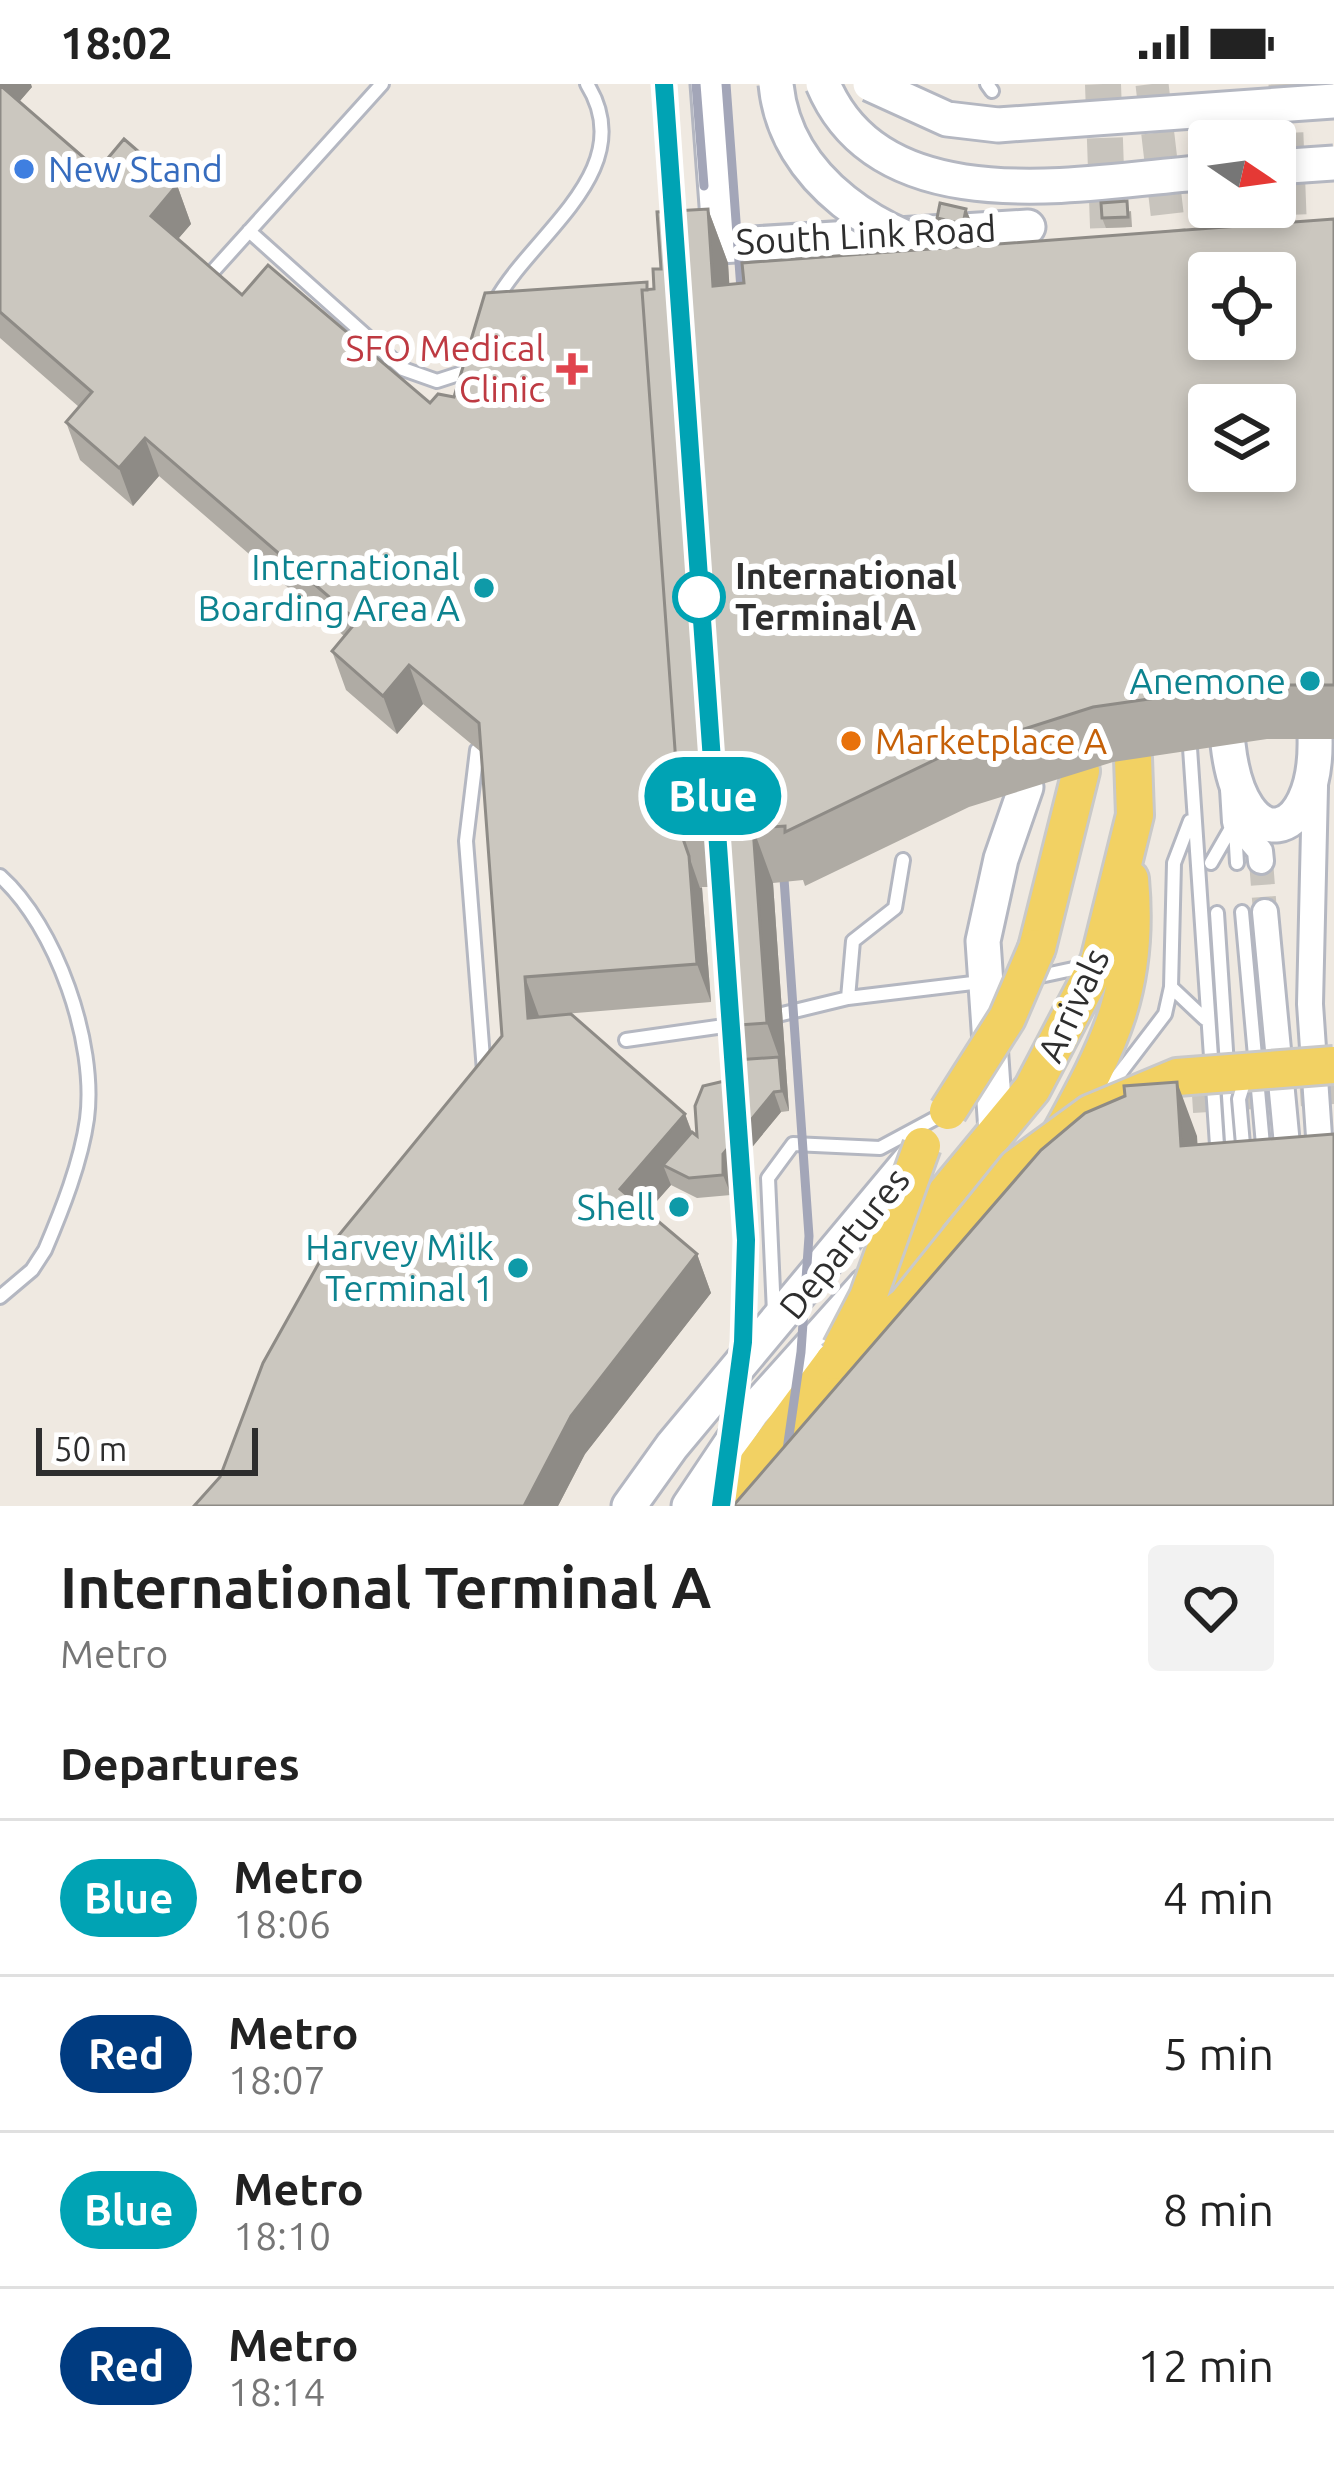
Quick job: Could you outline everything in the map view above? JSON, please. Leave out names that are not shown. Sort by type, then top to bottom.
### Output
[{"type":"main road","name":"Arrivals","points":[[752,1506],[844,1372],[926,1216],[1032,1089],[1099,961],[1136,814],[1133,758]]},
{"type":"main road","name":"Departures","points":[[726,1506],[844,1372],[922,1146],[1007,1018],[1022,983],[1081,771]]},
{"type":"main road","points":[[1042,1168],[1100,1068],[1111,1037],[1136,938],[1128,858]]},
{"type":"main road","points":[[844,1372],[906,1305],[1017,1167],[1091,1112],[1177,1077],[1330,1066]]},
{"type":"main road","points":[[844,1372],[1042,1168],[1126,1112],[1192,1095]]},
{"type":"street","name":"South Link Road","points":[[707,84],[720,246],[1036,241],[944,253],[877,226],[831,189],[796,146],[781,113],[776,84]]},
{"type":"street","points":[[823,84],[866,140],[893,159],[946,180],[997,187],[1188,173]]},
{"type":"street","points":[[870,84],[947,119],[998,125],[1334,101]]},
{"type":"street","points":[[1296,166],[1334,163]]},
{"type":"street","points":[[1228,744],[1235,822],[1260,851],[1249,862]]},
{"type":"street","points":[[1233,786],[1247,813],[1264,825],[1284,824],[1301,812],[1315,749]]},
{"type":"street","points":[[1315,749],[1310,1004],[1323,1190]]},
{"type":"street","points":[[997,1131],[983,941],[1001,859],[1026,787]]},
{"type":"street","points":[[1253,912],[1292,1193]]},
{"type":"street","name":"Departures","points":[[629,1506],[672,1446],[774,1330],[922,1146]]},
{"type":"street","name":"Arrivals","points":[[689,1506],[752,1412],[926,1216]]},
{"type":"lane","points":[[200,285],[382,84]]},
{"type":"lane","points":[[486,320],[514,272],[597,166],[603,130],[587,84]]},
{"type":"lane","points":[[250,231],[418,378],[437,381],[471,370]]},
{"type":"lane","points":[[471,392],[474,353]]},
{"type":"lane","points":[[1190,748],[1204,1019],[1233,1176]]},
{"type":"lane","points":[[477,750],[466,842],[486,1094]]},
{"type":"lane","points":[[1042,1168],[1148,1042],[1165,1014],[1171,987],[1174,863],[1193,814]]},
{"type":"lane","points":[[1211,863],[1235,822]]},
{"type":"lane","points":[[848,998],[853,941],[895,908],[903,860]]},
{"type":"lane","points":[[0,875],[38,917],[81,1027],[87,1117],[45,1250],[0,1298]]},
{"type":"lane","points":[[1253,912],[1266,1172]]},
{"type":"lane","points":[[1217,913],[1233,1176]]},
{"type":"lane","points":[[782,1014],[848,998],[1060,975],[1099,961]]},
{"type":"lane","points":[[1171,987],[1204,1019]]},
{"type":"lane","points":[[626,1040],[740,1024]]},
{"type":"lane","points":[[1233,1176],[1240,1085],[1258,1070]]},
{"type":"lane","points":[[774,1330],[769,1178],[793,1144],[880,1148],[948,1111]]},
{"type":"building","points":[[0,85],[98,170],[124,139],[177,185],[151,216],[242,295],[268,265],[430,403],[438,394],[454,397],[485,293],[647,282],[647,290],[642,290],[681,833],[689,856],[697,964],[525,977],[528,1018],[571,1014],[685,1114],[620,1189],[697,1254],[571,1416],[524,1506],[194,1506],[220,1477],[263,1363],[325,1252],[502,1036],[479,723],[409,665],[383,696],[332,651],[357,621],[145,438],[119,468],[66,422],[92,392],[0,312]]},
{"type":"building","points":[[1127,201],[1128,217],[1102,218],[1101,203]]},
{"type":"building","points":[[940,203],[966,209],[963,224],[937,218]]},
{"type":"building","points":[[708,209],[713,286],[744,283],[742,263],[1213,228],[1296,228],[1296,222],[1334,219],[1334,685],[1247,685],[1093,707],[949,753],[785,832],[785,826],[753,828],[767,1023],[724,1026],[710,831],[681,833],[642,290],[654,289],[653,269],[661,269],[657,212]]},
{"type":"building","points":[[779,1057],[782,1091],[774,1092],[723,1154],[723,1175],[689,1178],[663,1165],[692,1132],[697,1136],[695,1106],[703,1086],[737,1078],[736,1060]]},
{"type":"building","points":[[1177,1082],[1181,1146],[1334,1134],[1334,1506],[733,1506],[1041,1150],[1085,1113],[1125,1096],[1124,1086]]},
{"type":"tunnel","points":[[1103,84],[1110,284]]},
{"type":"tunnel","points":[[1152,84],[1174,273]]},
{"type":"tunnel","points":[[1285,84],[1291,252]]},
{"type":"tunnel","points":[[1261,861],[1265,912]]},
{"type":"tunnel","points":[[1192,1095],[1334,1086]]},
{"type":"railway","points":[[664,84],[673,246]]},
{"type":"railway","points":[[696,84],[704,186]]},
{"type":"railway","points":[[726,84],[743,317]]},
{"type":"railway","points":[[779,1506],[801,1352],[809,1236],[782,850]]},
{"type":"railway","points":[[721,1506],[745,1308],[730,1018]]},
{"type":"metro line","name":"Blue","points":[[664,84],[746,1240],[743,1342],[721,1506]]},
{"type":"place","name":"New Stand","points":[[24,169]]},
{"type":"place","name":"SFO Medical Clinic","points":[[572,369]]},
{"type":"place","name":"International Boarding Area A","points":[[484,588]]},
{"type":"place","name":"International Terminal A","points":[[699,597]]},
{"type":"place","name":"Anemone","points":[[1310,681]]},
{"type":"place","name":"Marketplace A","points":[[851,741]]},
{"type":"place","name":"Shell","points":[[679,1207]]},
{"type":"place","name":"Harvey Milk Terminal 1","points":[[518,1268]]}]
